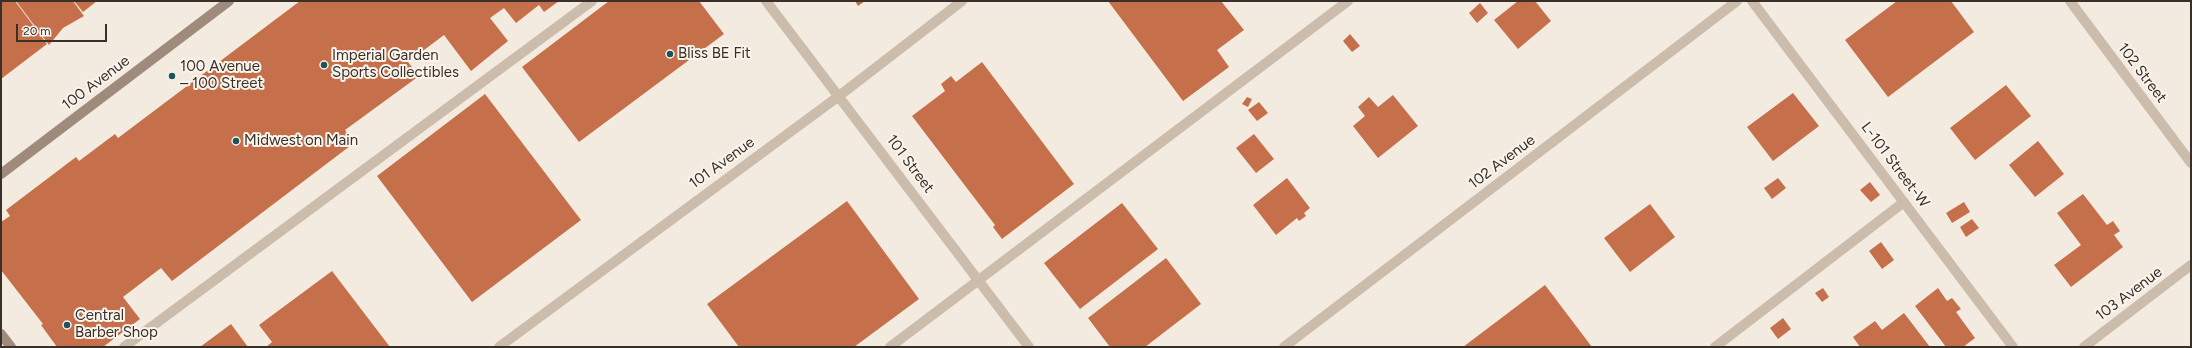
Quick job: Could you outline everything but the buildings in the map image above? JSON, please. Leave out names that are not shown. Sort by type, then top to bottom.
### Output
[{"type":"main road","name":"100 Avenue","points":[[1,174],[229,1]]},
{"type":"main road","points":[[1,334],[11,347]]},
{"type":"street","points":[[124,347],[592,1]]},
{"type":"street","name":"101 Street","points":[[766,1],[1029,347]]},
{"type":"street","name":"101 Avenue","points":[[499,347],[839,96],[962,1]]},
{"type":"street","points":[[890,347],[1348,1]]},
{"type":"street","name":"102 Avenue","points":[[1284,347],[1737,1]]},
{"type":"street","name":"L-101 Street-W","points":[[1752,1],[2013,347]]},
{"type":"street","name":"102 Street","points":[[2070,1],[2191,163]]},
{"type":"street","points":[[1715,347],[1904,202]]},
{"type":"street","name":"103 Avenue","points":[[2084,347],[2191,265]]},
{"type":"place","name":"Bliss BE Fit","points":[[670,54]]},
{"type":"place","name":"Imperial Garden Sports Collectibles","points":[[324,65]]},
{"type":"place","name":"100 Avenue – 100 Street","points":[[172,76]]},
{"type":"place","name":"Midwest on Main","points":[[236,141]]},
{"type":"place","name":"Central Barber Shop","points":[[67,325]]}]
